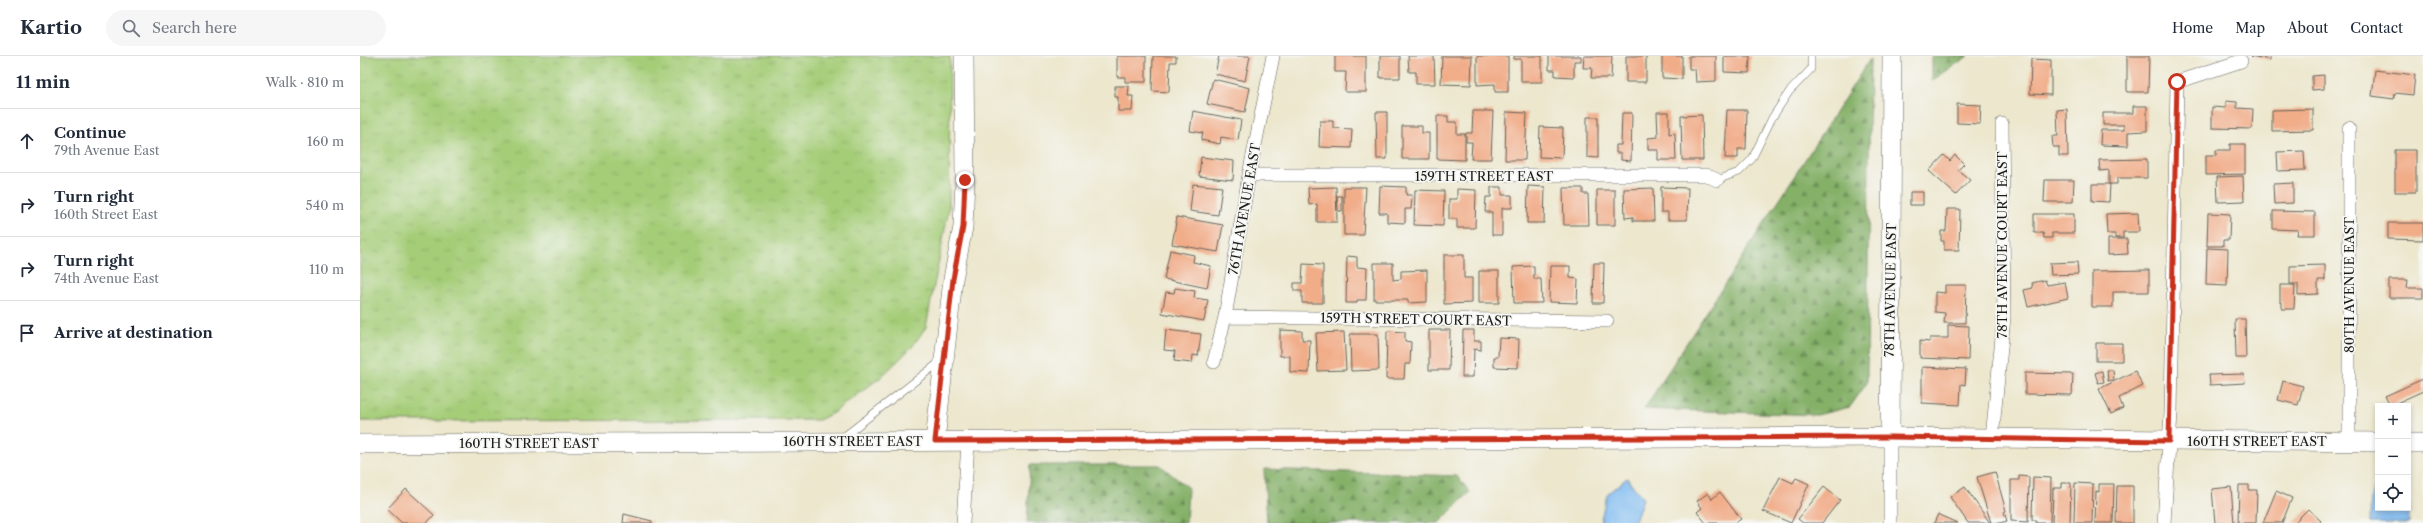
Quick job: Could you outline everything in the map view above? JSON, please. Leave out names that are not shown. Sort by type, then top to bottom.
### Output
[{"type":"main road","points":[[935,441],[953,279],[963,227],[965,180],[964,56]]},
{"type":"main road","name":"78TH AVENUE EAST","points":[[1890,437],[1892,56]]},
{"type":"main road","name":"160TH STREET EAST","points":[[360,444],[1890,437],[2375,442]]},
{"type":"main road","points":[[2411,443],[2423,443]]},
{"type":"street","name":"76TH AVENUE EAST","points":[[1214,362],[1225,317],[1249,175],[1273,56]]},
{"type":"street","points":[[2164,523],[2169,441],[2177,82],[2241,61]]},
{"type":"street","name":"78TH AVENUE COURT EAST","points":[[1992,438],[2004,317],[2002,124]]},
{"type":"street","name":"80TH AVENUE EAST","points":[[2349,128],[2349,442]]},
{"type":"street","name":"159TH STREET EAST","points":[[1249,175],[1706,175],[1716,180]]},
{"type":"street","name":"159TH STREET COURT EAST","points":[[1225,317],[1607,321]]},
{"type":"street","name":"78TH AVENUE EAST","points":[[1890,437],[1890,523]]},
{"type":"street","points":[[963,523],[968,442]]},
{"type":"lane","points":[[1716,180],[1739,172],[1752,159],[1772,118],[1785,98],[1811,68],[1811,56]]},
{"type":"lane","points":[[838,441],[944,358]]},
{"type":"green space","points":[[360,56],[950,56],[949,208],[926,327],[912,347],[881,377],[833,413],[819,420],[360,421]]},
{"type":"green space","points":[[1932,56],[1968,56],[1932,81]]},
{"type":"green space","points":[[1870,59],[1867,383],[1850,407],[1817,415],[1644,409]]},
{"type":"green space","points":[[1030,465],[1160,465],[1188,488],[1186,523],[1027,523]]},
{"type":"green space","points":[[1264,469],[1457,476],[1470,492],[1439,523],[1267,523]]},
{"type":"water","points":[[1627,478],[1643,499],[1634,523],[1600,523],[1607,494]]},
{"type":"water","points":[[2375,487],[2375,511],[2409,511],[2409,523],[2370,523],[2371,496]]},
{"type":"building","points":[[1117,56],[1146,56],[1146,82],[1125,82],[1125,77],[1117,77]]},
{"type":"building","points":[[1153,56],[1176,56],[1176,62],[1170,62],[1169,92],[1152,91]]},
{"type":"building","points":[[1219,56],[1250,56],[1245,81],[1215,74]]},
{"type":"building","points":[[1335,56],[1366,56],[1366,92],[1345,92],[1346,72],[1335,72]]},
{"type":"building","points":[[1380,56],[1400,56],[1400,78],[1380,78]]},
{"type":"building","points":[[1408,56],[1434,56],[1435,84],[1416,84],[1416,72],[1409,72]]},
{"type":"building","points":[[1442,56],[1472,56],[1471,85],[1441,84]]},
{"type":"building","points":[[1477,56],[1508,56],[1508,92],[1495,92],[1495,84],[1477,85]]},
{"type":"building","points":[[1514,56],[1542,56],[1542,82],[1521,82],[1521,59],[1514,59]]},
{"type":"building","points":[[1549,56],[1581,56],[1581,61],[1574,61],[1574,77],[1555,76],[1555,70],[1549,70]]},
{"type":"building","points":[[1584,56],[1612,56],[1611,78],[1591,78],[1592,68],[1583,68]]},
{"type":"building","points":[[1626,56],[1646,56],[1646,82],[1626,82]]},
{"type":"building","points":[[1662,56],[1682,56],[1682,79],[1662,78]]},
{"type":"building","points":[[1689,56],[1716,56],[1716,81],[1696,82],[1695,69],[1689,69]]},
{"type":"building","points":[[1724,56],[1750,56],[1749,73],[1724,72]]},
{"type":"building","points":[[2127,56],[2149,56],[2148,92],[2127,92]]},
{"type":"building","points":[[2251,56],[2270,56],[2270,60]]},
{"type":"building","points":[[2031,59],[2051,60],[2051,95],[2030,94]]},
{"type":"building","points":[[2375,70],[2415,75],[2413,95],[2395,93],[2394,99],[2372,96]]},
{"type":"building","points":[[2324,75],[2324,89],[2312,90],[2312,76]]},
{"type":"building","points":[[1213,79],[1250,88],[1245,112],[1207,104]]},
{"type":"building","points":[[1115,86],[1129,86],[1128,96],[1133,96],[1132,111],[1118,111],[1118,97],[1115,97]]},
{"type":"building","points":[[2226,101],[2237,102],[2237,108],[2253,109],[2252,129],[2212,128],[2212,107],[2226,108]]},
{"type":"building","points":[[1957,104],[1981,105],[1980,124],[1957,123]]},
{"type":"building","points":[[2133,106],[2147,106],[2147,131],[2128,132],[2128,146],[2100,145],[2101,130],[2124,130],[2124,125],[2103,125],[2103,113],[2133,113]]},
{"type":"building","points":[[2067,109],[2068,156],[2059,156],[2059,147],[2053,147],[2052,136],[2058,136],[2057,110]]},
{"type":"building","points":[[2313,109],[2313,130],[2272,131],[2272,110]]},
{"type":"building","points":[[1727,110],[1747,110],[1746,149],[1738,149],[1738,158],[1725,158]]},
{"type":"building","points":[[1193,111],[1241,120],[1238,140],[1221,137],[1220,144],[1201,140],[1203,133],[1190,131]]},
{"type":"building","points":[[1473,111],[1493,111],[1491,159],[1471,159],[1472,142],[1466,142],[1466,133],[1472,133]]},
{"type":"building","points":[[1376,112],[1387,112],[1387,159],[1377,159]]},
{"type":"building","points":[[1506,112],[1527,113],[1525,160],[1505,160]]},
{"type":"building","points":[[1657,112],[1669,112],[1669,134],[1675,133],[1676,160],[1658,160],[1658,150],[1648,150],[1648,138],[1658,137]]},
{"type":"building","points":[[1622,113],[1632,113],[1631,161],[1621,160],[1621,153],[1616,153],[1616,145],[1621,145]]},
{"type":"building","points":[[1702,115],[1703,160],[1682,160],[1681,116]]},
{"type":"building","points":[[1437,116],[1448,116],[1448,122],[1457,122],[1457,134],[1465,134],[1465,160],[1437,159]]},
{"type":"building","points":[[1587,117],[1598,117],[1598,158],[1587,157]]},
{"type":"building","points":[[1320,121],[1333,121],[1333,128],[1352,129],[1351,148],[1319,147]]},
{"type":"building","points":[[1402,126],[1422,126],[1422,133],[1429,133],[1429,159],[1402,159]]},
{"type":"building","points":[[1540,127],[1563,128],[1562,158],[1539,157]]},
{"type":"building","points":[[2230,144],[2245,144],[2245,174],[2206,175],[2206,155],[2216,155],[2216,150],[2230,150]]},
{"type":"building","points":[[2395,150],[2416,150],[2416,192],[2395,192]]},
{"type":"building","points":[[2304,151],[2305,170],[2278,171],[2277,152]]},
{"type":"building","points":[[1944,155],[1950,161],[1955,155],[1964,164],[1958,170],[1970,180],[1956,195],[1929,171]]},
{"type":"building","points":[[1201,157],[1234,161],[1233,180],[1199,176]]},
{"type":"building","points":[[2147,159],[2147,178],[2117,178],[2117,184],[2109,184],[2109,170],[2100,171],[2099,160]]},
{"type":"building","points":[[2243,176],[2244,201],[2218,202],[2217,177]]},
{"type":"building","points":[[2045,180],[2074,180],[2073,202],[2044,202]]},
{"type":"building","points":[[2293,183],[2293,203],[2274,204],[2273,184]]},
{"type":"building","points":[[1193,184],[1222,187],[1218,215],[1190,211]]},
{"type":"building","points":[[2092,184],[2110,184],[2109,202],[2092,201]]},
{"type":"building","points":[[1380,186],[1406,187],[1406,195],[1412,195],[1411,209],[1405,209],[1405,223],[1387,222],[1387,213],[1379,213]]},
{"type":"building","points":[[1528,186],[1545,187],[1544,223],[1527,223]]},
{"type":"building","points":[[1336,187],[1337,222],[1317,222],[1317,204],[1309,205],[1308,188]]},
{"type":"building","points":[[1344,187],[1366,187],[1363,235],[1344,235]]},
{"type":"building","points":[[1491,187],[1502,187],[1502,195],[1512,195],[1512,208],[1502,208],[1502,235],[1492,235],[1492,212],[1485,212],[1486,197],[1491,197]]},
{"type":"building","points":[[1661,187],[1688,188],[1687,220],[1668,220],[1668,212],[1661,212]]},
{"type":"building","points":[[1563,188],[1583,188],[1583,194],[1588,194],[1589,225],[1564,225]]},
{"type":"building","points":[[1653,188],[1654,221],[1633,221],[1633,217],[1625,218],[1624,189]]},
{"type":"building","points":[[1457,189],[1476,190],[1475,228],[1457,228],[1457,219],[1449,219],[1449,199],[1457,199]]},
{"type":"building","points":[[1415,190],[1444,191],[1443,226],[1414,225]]},
{"type":"building","points":[[1597,190],[1615,190],[1615,225],[1597,225]]},
{"type":"building","points":[[1910,192],[1923,192],[1923,205],[1910,205]]},
{"type":"building","points":[[1337,196],[1342,196],[1342,211],[1338,211]]},
{"type":"building","points":[[1947,209],[1960,209],[1959,250],[1944,250],[1944,241],[1941,241],[1941,231],[1946,231]]},
{"type":"building","points":[[2273,211],[2315,212],[2315,235],[2297,235],[2298,230],[2273,229]]},
{"type":"building","points":[[2138,213],[2139,232],[2123,232],[2123,238],[2115,238],[2115,234],[2107,234],[2106,214]]},
{"type":"building","points":[[2208,213],[2230,214],[2229,240],[2223,240],[2223,246],[2207,246]]},
{"type":"building","points":[[2034,214],[2074,214],[2074,233],[2052,233],[2052,238],[2044,238],[2043,233],[2034,233]]},
{"type":"building","points":[[1177,217],[1223,225],[1218,252],[1172,244]]},
{"type":"building","points":[[2388,223],[2423,223],[2423,240],[2388,239]]},
{"type":"building","points":[[2108,239],[2127,239],[2128,254],[2108,255]]},
{"type":"building","points":[[2207,248],[2228,249],[2227,286],[2206,285]]},
{"type":"building","points":[[1170,250],[1194,255],[1193,262],[1211,266],[1207,288],[1164,279]]},
{"type":"building","points":[[1444,255],[1464,255],[1464,278],[1472,278],[1472,303],[1444,304]]},
{"type":"building","points":[[1347,256],[1357,257],[1357,267],[1367,268],[1366,300],[1357,300],[1357,303],[1346,303]]},
{"type":"building","points":[[2077,262],[2078,274],[2051,275],[2050,263]]},
{"type":"building","points":[[1374,263],[1393,263],[1393,280],[1401,279],[1401,271],[1427,270],[1427,302],[1408,303],[1408,300],[1374,300]]},
{"type":"building","points":[[1594,263],[1604,263],[1603,303],[1593,303]]},
{"type":"building","points":[[1303,264],[1323,265],[1323,303],[1302,303],[1302,291],[1294,291],[1294,283],[1302,283]]},
{"type":"building","points":[[2325,265],[2325,280],[2318,280],[2318,294],[2298,295],[2298,284],[2290,284],[2290,266]]},
{"type":"building","points":[[1534,266],[1534,279],[1541,279],[1542,303],[1514,303],[1513,267]]},
{"type":"building","points":[[1550,266],[1570,266],[1570,278],[1578,279],[1577,303],[1549,302]]},
{"type":"building","points":[[2149,270],[2149,292],[2113,292],[2113,307],[2092,307],[2092,271]]},
{"type":"building","points":[[1479,271],[1499,271],[1499,303],[1479,303]]},
{"type":"building","points":[[2045,280],[2047,285],[2065,282],[2068,298],[2028,307],[2024,290],[2033,288],[2032,283]]},
{"type":"building","points":[[2389,280],[2408,280],[2407,288],[2423,288],[2423,298],[2389,298]]},
{"type":"building","points":[[1945,285],[1966,285],[1965,323],[1944,323],[1945,313],[1935,312],[1935,292],[1945,293]]},
{"type":"building","points":[[2280,285],[2295,285],[2294,309],[2282,309],[2282,302],[2280,302]]},
{"type":"building","points":[[1175,288],[1195,291],[1194,298],[1208,300],[1204,321],[1162,313],[1166,292],[1174,293]]},
{"type":"building","points":[[2235,319],[2245,319],[2246,358],[2236,358]]},
{"type":"building","points":[[1948,325],[1969,326],[1968,360],[1920,358],[1920,341],[1930,342],[1930,338],[1948,338]]},
{"type":"building","points":[[1166,330],[1201,334],[1198,356],[1193,355],[1192,363],[1174,361],[1175,351],[1164,350]]},
{"type":"building","points":[[1280,330],[1302,331],[1302,340],[1310,340],[1309,373],[1290,372],[1290,356],[1280,356]]},
{"type":"building","points":[[1429,330],[1450,330],[1449,370],[1429,370]]},
{"type":"building","points":[[1463,330],[1474,330],[1474,341],[1481,341],[1481,350],[1474,349],[1473,377],[1462,377]]},
{"type":"building","points":[[1387,331],[1405,332],[1405,341],[1411,342],[1410,364],[1405,364],[1404,379],[1386,379]]},
{"type":"building","points":[[1344,332],[1346,370],[1318,371],[1316,333]]},
{"type":"building","points":[[1350,334],[1378,334],[1379,370],[1351,371]]},
{"type":"building","points":[[1499,338],[1519,339],[1518,368],[1494,367],[1494,357],[1498,357]]},
{"type":"building","points":[[2096,343],[2122,343],[2122,361],[2096,361]]},
{"type":"building","points":[[1922,367],[1966,369],[1965,385],[1961,384],[1960,405],[1922,403]]},
{"type":"building","points":[[2107,370],[2113,370],[2114,380],[2108,381]]},
{"type":"building","points":[[2102,371],[2104,382],[2098,383],[2095,373]]},
{"type":"building","points":[[2135,371],[2143,386],[2119,398],[2123,408],[2111,414],[2099,389]]},
{"type":"building","points":[[2025,373],[2073,374],[2072,395],[2025,394]]},
{"type":"building","points":[[2244,374],[2245,383],[2210,385],[2209,375]]},
{"type":"building","points":[[2423,379],[2423,391],[2397,403],[2388,403],[2385,396]]},
{"type":"building","points":[[2283,381],[2303,386],[2298,405],[2278,400]]},
{"type":"building","points":[[1995,472],[2006,511],[2004,512],[2007,521],[2000,523],[1991,523],[1977,477]]},
{"type":"building","points":[[2019,476],[2029,477],[2028,522],[2011,521],[2011,480],[2019,480]]},
{"type":"building","points":[[1780,477],[1793,483],[1796,478],[1809,484],[1791,523],[1763,511]]},
{"type":"building","points":[[2033,477],[2051,478],[2050,523],[2036,523],[2036,520],[2032,520]]},
{"type":"building","points":[[2062,483],[2071,483],[2070,523],[2052,523],[2053,488],[2062,488]]},
{"type":"building","points":[[2075,483],[2093,484],[2092,523],[2074,523]]},
{"type":"building","points":[[2099,484],[2114,484],[2113,523],[2095,523],[2096,491],[2099,492]]},
{"type":"building","points":[[2239,485],[2249,485],[2249,490],[2257,490],[2256,523],[2238,523]]},
{"type":"building","points":[[2117,486],[2133,486],[2133,523],[2116,523]]},
{"type":"building","points":[[1824,487],[1840,500],[1822,523],[1803,523],[1798,519]]},
{"type":"building","points":[[1965,487],[1990,523],[1968,523],[1950,497]]},
{"type":"building","points":[[2231,487],[2234,523],[2215,523],[2212,489]]},
{"type":"building","points":[[406,489],[434,515],[427,523],[402,523],[387,509]]},
{"type":"building","points":[[2276,491],[2292,498],[2282,523],[2263,523]]},
{"type":"building","points":[[1720,492],[1741,519],[1735,523],[1706,523],[1697,512],[1702,508],[1697,501],[1708,493],[1712,499]]},
{"type":"building","points":[[2308,509],[2321,521],[2319,523],[2294,523]]},
{"type":"building","points":[[624,514],[652,521],[652,523],[623,523]]},
{"type":"building","points":[[1938,514],[1958,523],[1934,523]]},
{"type":"route","points":[[965,180],[963,227],[953,279],[935,441],[1890,437],[2169,441],[2171,413],[2177,82]]}]
